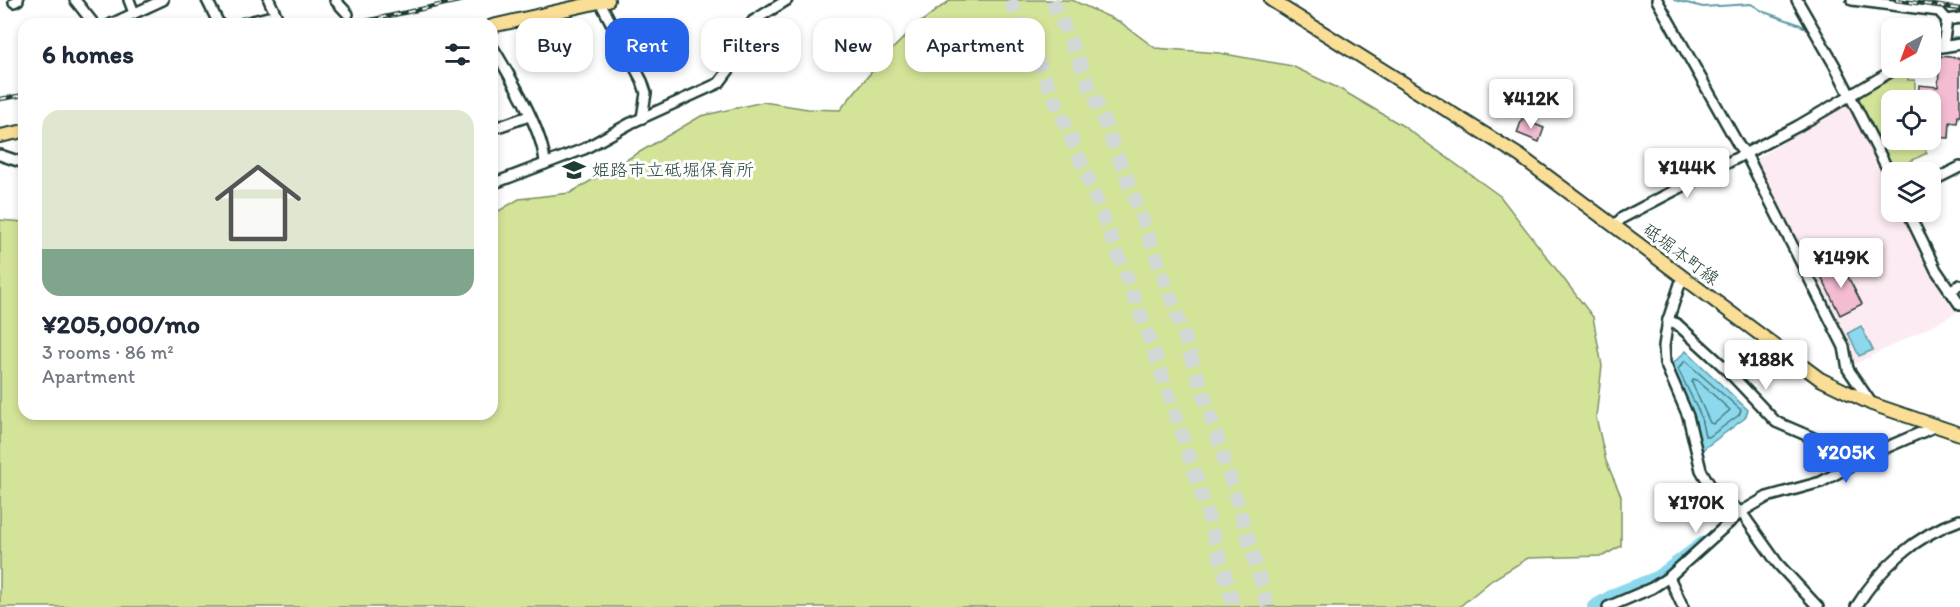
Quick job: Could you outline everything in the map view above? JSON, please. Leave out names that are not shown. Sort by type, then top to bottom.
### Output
[{"type":"main road","name":"砥堀本町線","points":[[1271,0],[1520,156],[1820,379],[1872,404],[1960,434]]},
{"type":"main road","points":[[498,25],[604,1]]},
{"type":"main road","points":[[0,136],[18,132]]},
{"type":"street","points":[[75,0],[89,18]]},
{"type":"street","points":[[129,0],[134,13]]},
{"type":"street","points":[[124,18],[163,0]]},
{"type":"street","points":[[207,0],[216,18]]},
{"type":"street","points":[[264,18],[276,15],[269,0]]},
{"type":"street","points":[[335,0],[348,14]]},
{"type":"street","points":[[498,182],[584,149],[642,118],[719,83],[731,67],[740,39],[753,21],[787,0]]},
{"type":"street","points":[[1656,0],[1739,146],[1746,154],[1845,347],[1848,369],[1872,404]]},
{"type":"street","points":[[1797,0],[1884,162]]},
{"type":"street","points":[[1852,0],[1918,5],[1939,11],[1947,20]]},
{"type":"street","points":[[604,1],[646,93],[642,118]]},
{"type":"street","points":[[1947,20],[1960,18]]},
{"type":"street","points":[[1947,20],[1943,45],[1960,44]]},
{"type":"street","points":[[498,57],[545,150],[545,164]]},
{"type":"street","points":[[1614,226],[1622,218],[1798,126],[1881,77]]},
{"type":"street","points":[[498,127],[529,116]]},
{"type":"street","points":[[0,154],[18,161]]},
{"type":"street","points":[[1941,176],[1960,167]]},
{"type":"street","points":[[1913,222],[1949,291],[1960,305]]},
{"type":"street","points":[[1682,278],[1668,320],[1664,346],[1665,363],[1688,416],[1701,470],[1715,494],[1741,512],[1778,564],[1818,607]]},
{"type":"street","points":[[1949,291],[1960,285]]},
{"type":"street","points":[[1668,320],[1677,324],[1723,366],[1776,422],[1839,449],[1876,452]]},
{"type":"street","points":[[1608,607],[1652,588],[1669,577],[1741,512],[1767,497],[1821,482],[1876,452],[1936,426]]},
{"type":"street","points":[[1856,607],[1883,570],[1904,551],[1960,520]]},
{"type":"street","points":[[1669,577],[1683,607]]},
{"type":"shaded area","points":[[1845,104],[1850,106],[1881,171],[1881,222],[1906,222],[1940,290],[1955,314],[1855,364],[1850,347],[1809,263],[1756,165],[1757,159]]},
{"type":"green space","points":[[951,0],[1072,0],[1120,22],[1155,48],[1219,53],[1292,66],[1340,89],[1403,126],[1500,196],[1593,317],[1602,366],[1596,417],[1606,461],[1621,496],[1621,546],[1603,556],[1528,558],[1492,580],[1459,607],[0,607],[0,220],[18,222],[18,420],[498,420],[498,211],[519,199],[570,193],[701,116],[763,102],[808,109],[840,110],[872,72],[893,72],[893,49],[905,36],[905,72],[1045,72],[1045,18],[926,18]]},
{"type":"green space","points":[[1892,78],[1915,80],[1915,90],[1881,90],[1881,150],[1926,150],[1927,153],[1909,162],[1887,162],[1857,101],[1863,94]]},
{"type":"water","points":[[1861,326],[1873,350],[1859,356],[1848,333]]},
{"type":"water","points":[[1686,351],[1748,410],[1745,418],[1702,450],[1694,416],[1670,366]]},
{"type":"building","points":[[1941,56],[1960,58],[1960,116],[1958,116],[1957,123],[1950,122],[1949,138],[1941,138],[1941,90],[1919,90],[1919,85],[1938,87],[1939,78],[1941,78]]},
{"type":"building","points":[[1522,119],[1544,128],[1539,142],[1517,133]]},
{"type":"building","points":[[1841,263],[1862,304],[1840,315],[1820,274]]},
{"type":"waterway","points":[[1674,0],[1703,7],[1751,4],[1764,12],[1811,31]]},
{"type":"waterway","points":[[1946,43],[1954,37],[1960,37]]},
{"type":"waterway","points":[[1873,87],[1891,78]]},
{"type":"waterway","points":[[1594,607],[1616,594],[1657,578],[1705,542]]},
{"type":"tunnel","points":[[1010,0],[1075,148],[1135,299],[1188,452],[1234,607]]},
{"type":"tunnel","points":[[1052,0],[1115,148],[1171,299],[1222,452],[1268,607]]},
{"type":"railway","points":[[380,18],[463,0]]},
{"type":"railway","points":[[1896,0],[1960,9]]},
{"type":"railway","points":[[0,99],[18,96]]},
{"type":"place","name":"姫路市立砥堀保育所","points":[[574,170]]}]
